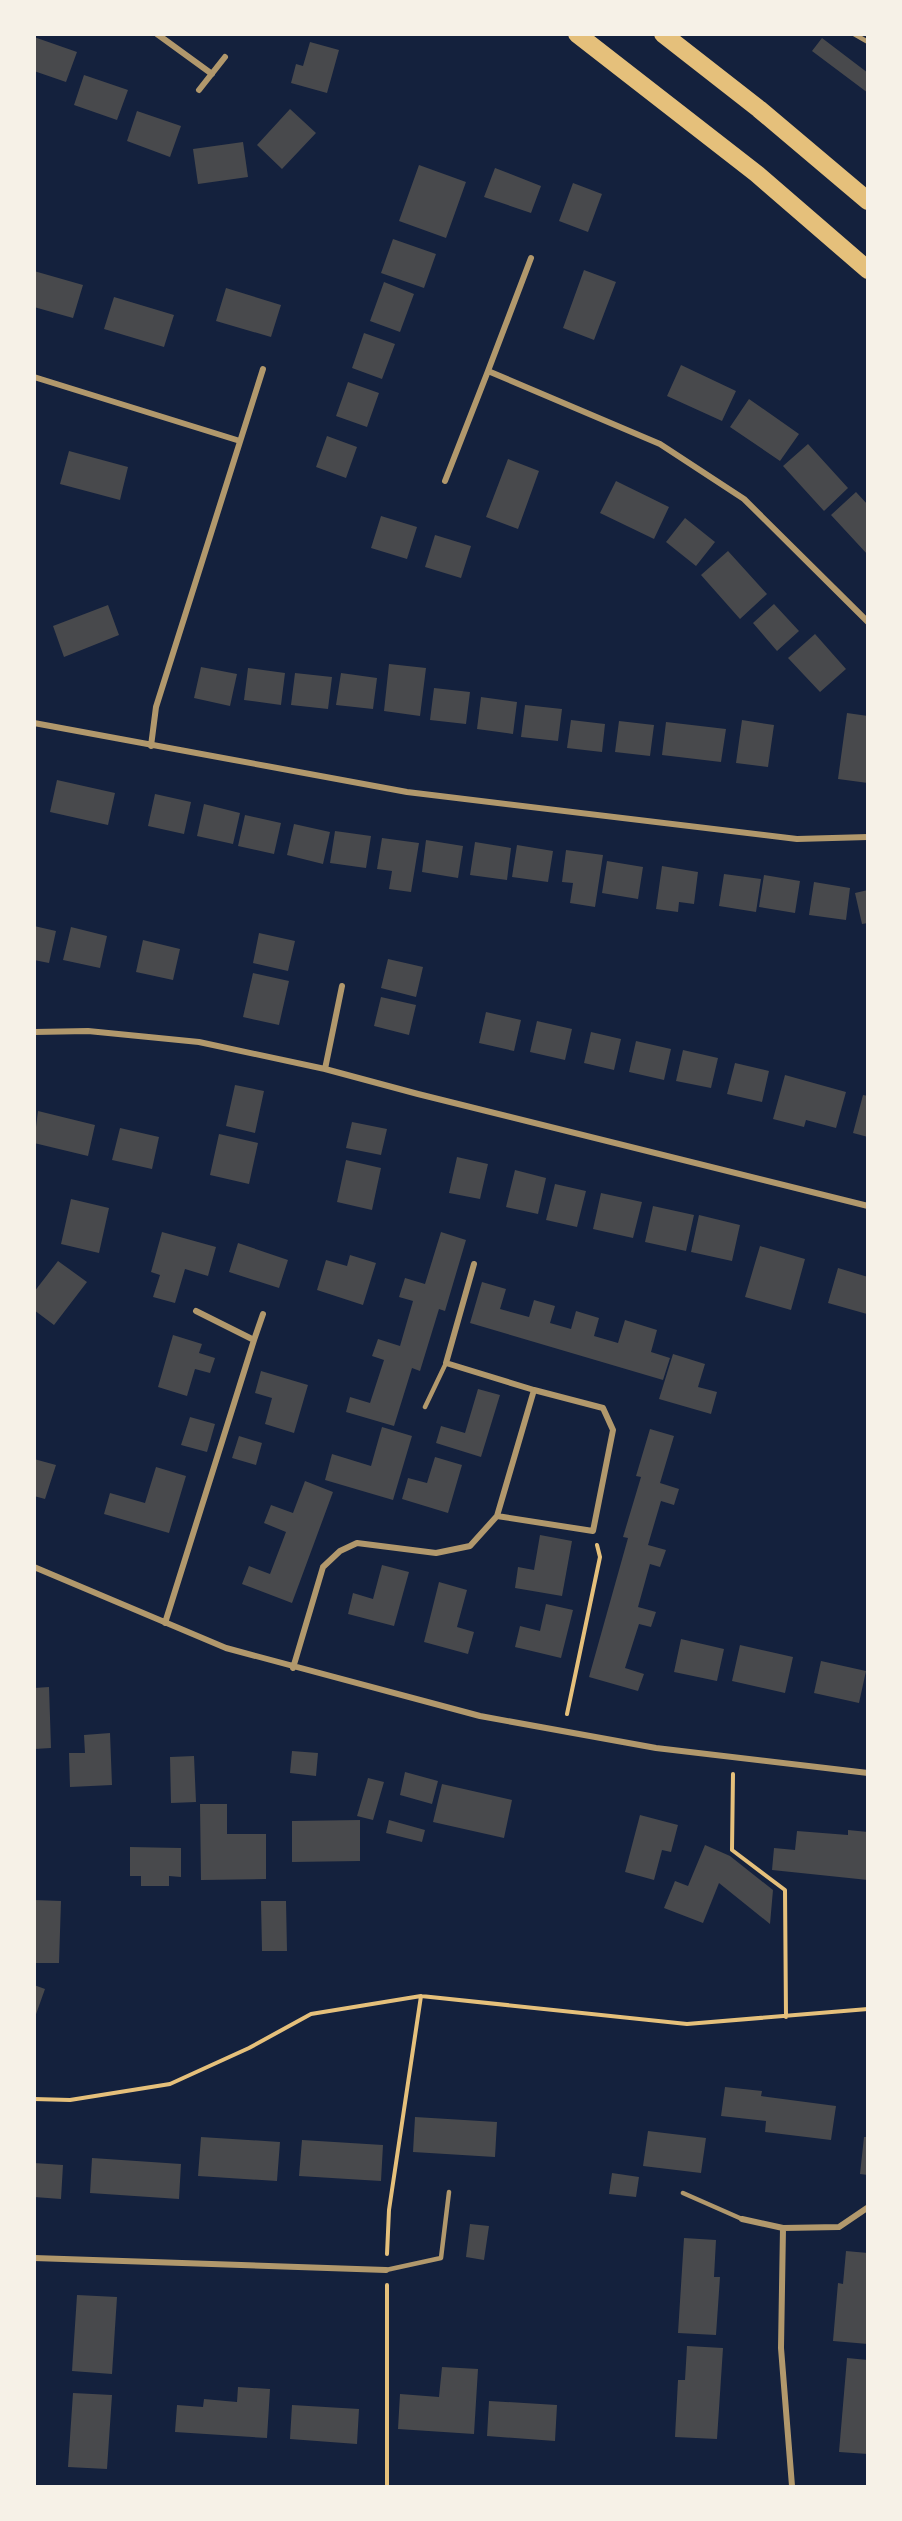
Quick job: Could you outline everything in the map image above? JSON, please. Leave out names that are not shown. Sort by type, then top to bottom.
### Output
[{"type":"highway","points":[[577,34],[757,174],[867,270]]},
{"type":"highway","points":[[663,34],[759,110],[867,201]]},
{"type":"street","points":[[157,34],[212,74]]},
{"type":"street","points":[[199,90],[225,57]]},
{"type":"street","points":[[445,481],[531,258]]},
{"type":"street","points":[[152,746],[156,707],[262,369]]},
{"type":"street","points":[[489,371],[660,444],[744,499],[867,622]]},
{"type":"street","points":[[34,377],[240,441]]},
{"type":"street","points":[[34,723],[407,792],[797,839],[867,837]]},
{"type":"street","points":[[325,1069],[342,986]]},
{"type":"street","points":[[34,1032],[88,1031],[199,1042],[325,1069],[867,1206]]},
{"type":"street","points":[[474,1264],[446,1363],[603,1408],[613,1430],[593,1531],[497,1516]]},
{"type":"street","points":[[196,1311],[255,1340]]},
{"type":"street","points":[[165,1623],[263,1314]]},
{"type":"street","points":[[293,1668],[323,1567],[340,1551],[357,1543],[436,1553],[470,1546],[497,1516],[534,1390]]},
{"type":"street","points":[[34,1567],[226,1648],[293,1668],[480,1716],[563,1733],[733,1758],[867,1773]]},
{"type":"street","points":[[742,2219],[783,2228],[839,2227],[867,2208]]},
{"type":"street","points":[[783,2228],[781,2348],[792,2487]]},
{"type":"street","points":[[34,2264],[35,2258],[387,2270]]},
{"type":"lane","points":[[854,34],[867,42]]},
{"type":"lane","points":[[425,1407],[446,1363]]},
{"type":"lane","points":[[387,2270],[441,2258],[449,2192]]},
{"type":"lane","points":[[682,2193],[742,2219]]},
{"type":"path","points":[[563,1733],[600,1557],[593,1531]]},
{"type":"path","points":[[733,1758],[732,1850],[785,1890],[786,2017]]},
{"type":"path","points":[[387,2487],[389,2210],[421,1996]]},
{"type":"path","points":[[34,2099],[70,2100],[170,2084],[249,2048],[310,2014],[421,1996],[687,2024],[867,2009]]},
{"type":"building","points":[[34,37],[77,52],[66,82],[34,71]]},
{"type":"building","points":[[822,38],[868,73],[868,93],[812,51]]},
{"type":"building","points":[[310,42],[339,50],[327,93],[291,83],[296,64],[303,66]]},
{"type":"building","points":[[84,75],[128,90],[117,120],[74,105]]},
{"type":"building","points":[[290,109],[316,133],[282,169],[257,145]]},
{"type":"building","points":[[137,111],[181,126],[170,157],[127,141]]},
{"type":"building","points":[[243,142],[248,177],[198,184],[193,149]]},
{"type":"building","points":[[419,165],[466,182],[446,238],[399,221]]},
{"type":"building","points":[[495,168],[541,186],[531,213],[484,197]]},
{"type":"building","points":[[573,183],[602,194],[588,232],[559,221]]},
{"type":"building","points":[[393,239],[436,254],[424,288],[381,273]]},
{"type":"building","points":[[584,270],[616,282],[594,340],[563,328]]},
{"type":"building","points":[[34,271],[83,285],[73,318],[34,307]]},
{"type":"building","points":[[384,282],[414,294],[400,332],[370,321]]},
{"type":"building","points":[[226,288],[281,305],[271,337],[216,321]]},
{"type":"building","points":[[114,297],[174,315],[164,347],[104,329]]},
{"type":"building","points":[[364,333],[395,344],[382,379],[352,368]]},
{"type":"building","points":[[681,365],[736,391],[722,421],[667,396]]},
{"type":"building","points":[[348,382],[379,393],[367,427],[336,416]]},
{"type":"building","points":[[749,399],[799,434],[780,461],[730,427]]},
{"type":"building","points":[[327,436],[357,447],[346,478],[316,467]]},
{"type":"building","points":[[808,444],[848,488],[824,511],[783,466]]},
{"type":"building","points":[[69,451],[128,467],[120,500],[60,484]]},
{"type":"building","points":[[508,459],[539,471],[518,529],[486,517]]},
{"type":"building","points":[[616,481],[669,507],[654,539],[600,513]]},
{"type":"building","points":[[856,492],[868,505],[868,555],[831,515]]},
{"type":"building","points":[[381,516],[417,527],[407,559],[371,548]]},
{"type":"building","points":[[685,518],[715,542],[696,566],[666,542]]},
{"type":"building","points":[[435,535],[471,546],[461,578],[425,567]]},
{"type":"building","points":[[728,551],[767,594],[740,619],[701,575]]},
{"type":"building","points":[[774,604],[799,631],[777,651],[753,623]]},
{"type":"building","points":[[108,605],[119,635],[64,657],[53,626]]},
{"type":"building","points":[[815,634],[846,669],[820,692],[788,658]]},
{"type":"building","points":[[389,664],[426,668],[420,716],[384,711]]},
{"type":"building","points":[[201,667],[237,674],[230,706],[194,698]]},
{"type":"building","points":[[248,668],[285,673],[281,705],[244,700]]},
{"type":"building","points":[[295,673],[332,677],[328,709],[291,705]]},
{"type":"building","points":[[341,673],[377,678],[373,709],[336,705]]},
{"type":"building","points":[[434,688],[470,692],[466,724],[430,720]]},
{"type":"building","points":[[481,697],[517,702],[513,734],[477,729]]},
{"type":"building","points":[[525,705],[562,709],[558,741],[521,737]]},
{"type":"building","points":[[847,713],[868,716],[868,783],[838,779]]},
{"type":"building","points":[[571,720],[605,724],[602,752],[567,748]]},
{"type":"building","points":[[742,720],[774,725],[768,767],[736,763]]},
{"type":"building","points":[[619,721],[654,725],[650,756],[615,752]]},
{"type":"building","points":[[666,722],[726,729],[721,762],[662,755]]},
{"type":"building","points":[[57,780],[115,793],[108,825],[50,812]]},
{"type":"building","points":[[155,794],[191,802],[184,834],[148,826]]},
{"type":"building","points":[[204,804],[240,813],[233,844],[197,836]]},
{"type":"building","points":[[245,815],[281,823],[274,854],[238,846]]},
{"type":"building","points":[[294,824],[330,832],[323,864],[287,855]]},
{"type":"building","points":[[335,831],[371,836],[366,868],[330,863]]},
{"type":"building","points":[[382,838],[419,843],[411,892],[389,889],[392,871],[377,869]]},
{"type":"building","points":[[426,840],[463,846],[458,878],[422,872]]},
{"type":"building","points":[[475,842],[511,848],[507,880],[470,875]]},
{"type":"building","points":[[517,845],[553,851],[548,882],[512,877]]},
{"type":"building","points":[[566,850],[603,855],[595,907],[570,903],[573,883],[562,882]]},
{"type":"building","points":[[607,861],[643,867],[638,899],[602,893]]},
{"type":"building","points":[[662,866],[698,872],[694,904],[679,902],[678,912],[656,909]]},
{"type":"building","points":[[724,874],[761,879],[756,912],[719,906]]},
{"type":"building","points":[[764,875],[800,881],[795,913],[759,907]]},
{"type":"building","points":[[814,882],[850,888],[846,920],[809,915]]},
{"type":"building","points":[[868,890],[868,923],[862,924],[855,893]]},
{"type":"building","points":[[34,926],[56,931],[49,963],[34,960]]},
{"type":"building","points":[[71,927],[107,936],[100,968],[63,960]]},
{"type":"building","points":[[259,933],[295,941],[288,971],[253,963]]},
{"type":"building","points":[[143,940],[180,949],[173,980],[136,972]]},
{"type":"building","points":[[388,959],[423,967],[416,997],[381,988]]},
{"type":"building","points":[[253,973],[289,981],[279,1025],[243,1017]]},
{"type":"building","points":[[381,997],[416,1005],[409,1035],[374,1026]]},
{"type":"building","points":[[486,1012],[521,1020],[514,1051],[479,1043]]},
{"type":"building","points":[[537,1021],[572,1029],[565,1060],[530,1052]]},
{"type":"building","points":[[591,1032],[621,1039],[614,1070],[584,1063]]},
{"type":"building","points":[[636,1041],[671,1049],[664,1080],[629,1072]]},
{"type":"building","points":[[683,1050],[718,1058],[711,1088],[676,1081]]},
{"type":"building","points":[[735,1063],[769,1071],[762,1102],[727,1094]]},
{"type":"building","points":[[785,1075],[846,1092],[836,1128],[806,1120],[804,1127],[773,1119]]},
{"type":"building","points":[[235,1085],[264,1091],[255,1133],[226,1126]]},
{"type":"building","points":[[863,1095],[868,1096],[868,1137],[853,1133]]},
{"type":"building","points":[[38,1111],[95,1125],[88,1156],[34,1143]]},
{"type":"building","points":[[352,1122],[387,1129],[381,1155],[346,1148]]},
{"type":"building","points":[[120,1128],[159,1137],[152,1169],[112,1160]]},
{"type":"building","points":[[219,1134],[258,1143],[249,1184],[210,1175]]},
{"type":"building","points":[[457,1157],[488,1164],[480,1199],[449,1193]]},
{"type":"building","points":[[346,1160],[381,1168],[372,1210],[337,1202]]},
{"type":"building","points":[[515,1170],[546,1178],[538,1214],[506,1207]]},
{"type":"building","points":[[555,1184],[586,1191],[577,1227],[546,1220]]},
{"type":"building","points":[[601,1193],[642,1202],[633,1238],[593,1229]]},
{"type":"building","points":[[71,1199],[109,1208],[99,1253],[61,1244]]},
{"type":"building","points":[[653,1206],[694,1215],[686,1251],[645,1242]]},
{"type":"building","points":[[699,1215],[740,1225],[732,1261],[691,1252]]},
{"type":"building","points":[[162,1232],[216,1247],[208,1276],[185,1269],[175,1303],[153,1297],[160,1275],[151,1272]]},
{"type":"building","points":[[441,1232],[466,1240],[445,1311],[439,1309],[420,1371],[412,1368],[394,1426],[346,1412],[350,1397],[370,1403],[384,1360],[372,1356],[378,1339],[400,1346],[413,1301],[399,1297],[405,1278],[425,1284]]},
{"type":"building","points":[[238,1243],[288,1260],[279,1288],[229,1272]]},
{"type":"building","points":[[760,1246],[805,1259],[791,1310],[745,1297]]},
{"type":"building","points":[[350,1255],[376,1263],[363,1305],[317,1290],[326,1260],[347,1266]]},
{"type":"building","points":[[58,1261],[87,1282],[54,1325],[34,1310],[34,1292]]},
{"type":"building","points":[[838,1268],[868,1277],[867,1314],[828,1303]]},
{"type":"building","points":[[482,1282],[506,1289],[500,1309],[529,1317],[534,1300],[555,1306],[550,1323],[571,1329],[576,1311],[599,1318],[594,1336],[618,1343],[625,1320],[657,1330],[651,1352],[670,1358],[663,1380],[470,1323]]},
{"type":"building","points":[[173,1335],[202,1344],[199,1353],[215,1358],[210,1373],[195,1369],[187,1396],[158,1387]]},
{"type":"building","points":[[673,1354],[705,1364],[698,1387],[717,1392],[711,1414],[659,1399]]},
{"type":"building","points":[[261,1371],[308,1385],[294,1433],[265,1424],[272,1398],[255,1393]]},
{"type":"building","points":[[478,1389],[500,1395],[481,1457],[436,1443],[441,1426],[465,1433]]},
{"type":"building","points":[[190,1417],[215,1424],[207,1452],[181,1445]]},
{"type":"building","points":[[382,1427],[412,1436],[393,1500],[325,1480],[332,1454],[371,1466]]},
{"type":"building","points":[[650,1429],[674,1436],[660,1483],[679,1489],[674,1505],[661,1501],[648,1545],[666,1550],[660,1567],[650,1564],[638,1607],[656,1612],[651,1627],[639,1624],[625,1668],[644,1674],[638,1691],[589,1677],[628,1538],[623,1537],[641,1477],[636,1476]]},
{"type":"building","points":[[239,1436],[262,1443],[256,1465],[232,1458]]},
{"type":"building","points":[[435,1457],[462,1465],[448,1513],[402,1499],[408,1478],[427,1483]]},
{"type":"building","points":[[34,1459],[56,1465],[45,1499],[34,1496]]},
{"type":"building","points":[[156,1467],[186,1476],[169,1533],[104,1514],[110,1493],[145,1503]]},
{"type":"building","points":[[305,1481],[333,1492],[292,1603],[242,1584],[249,1566],[270,1574],[286,1532],[264,1523],[271,1505],[293,1513]]},
{"type":"building","points":[[540,1535],[572,1541],[562,1596],[515,1588],[518,1567],[534,1570]]},
{"type":"building","points":[[382,1565],[409,1572],[394,1626],[348,1614],[353,1593],[373,1599]]},
{"type":"building","points":[[439,1582],[467,1590],[457,1627],[474,1632],[468,1654],[424,1642]]},
{"type":"building","points":[[546,1604],[573,1610],[561,1658],[515,1647],[520,1626],[540,1631]]},
{"type":"building","points":[[681,1639],[724,1649],[717,1681],[674,1672]]},
{"type":"building","points":[[740,1645],[793,1657],[785,1693],[732,1681]]},
{"type":"building","points":[[821,1661],[866,1671],[859,1703],[814,1693]]},
{"type":"building","points":[[49,1687],[51,1748],[34,1749],[34,1688]]},
{"type":"building","points":[[110,1733],[112,1785],[70,1787],[69,1753],[85,1753],[84,1735]]},
{"type":"building","points":[[292,1751],[318,1753],[316,1776],[290,1773]]},
{"type":"building","points":[[194,1756],[196,1802],[171,1803],[170,1757]]},
{"type":"building","points":[[405,1772],[438,1781],[432,1804],[400,1795]]},
{"type":"building","points":[[368,1778],[384,1782],[373,1820],[357,1816]]},
{"type":"building","points":[[442,1784],[512,1800],[504,1838],[433,1822]]},
{"type":"building","points":[[200,1804],[227,1804],[227,1834],[266,1834],[266,1879],[201,1880]]},
{"type":"building","points":[[640,1815],[678,1825],[671,1852],[662,1850],[654,1880],[625,1872]]},
{"type":"building","points":[[360,1820],[360,1861],[292,1862],[292,1821]]},
{"type":"building","points":[[389,1820],[425,1830],[422,1842],[386,1833]]},
{"type":"building","points":[[848,1830],[868,1832],[868,1880],[772,1870],[774,1848],[795,1850],[797,1831],[848,1835]]},
{"type":"building","points":[[705,1845],[730,1856],[773,1890],[770,1924],[719,1883],[703,1923],[664,1908],[675,1881],[688,1886]]},
{"type":"building","points":[[130,1847],[181,1848],[181,1877],[169,1876],[169,1886],[141,1886],[141,1876],[130,1876]]},
{"type":"building","points":[[34,1900],[61,1901],[59,1963],[34,1963]]},
{"type":"building","points":[[261,1901],[286,1901],[287,1951],[262,1951]]},
{"type":"building","points":[[34,1985],[45,1989],[35,2017],[34,2017]]},
{"type":"building","points":[[725,2087],[762,2091],[761,2096],[836,2106],[831,2140],[765,2132],[766,2121],[721,2116]]},
{"type":"building","points":[[415,2117],[497,2122],[495,2157],[413,2152]]},
{"type":"building","points":[[648,2131],[706,2138],[701,2173],[643,2166]]},
{"type":"building","points":[[201,2137],[280,2142],[277,2181],[198,2176]]},
{"type":"building","points":[[864,2137],[868,2137],[868,2175],[860,2174]]},
{"type":"building","points":[[302,2140],[383,2145],[381,2181],[299,2176]]},
{"type":"building","points":[[92,2158],[181,2164],[179,2199],[90,2193]]},
{"type":"building","points":[[34,2163],[63,2165],[61,2199],[34,2197]]},
{"type":"building","points":[[612,2173],[639,2177],[636,2197],[609,2194]]},
{"type":"building","points":[[470,2224],[489,2226],[484,2260],[466,2257]]},
{"type":"building","points":[[684,2238],[716,2240],[714,2277],[720,2277],[716,2335],[678,2333]]},
{"type":"building","points":[[846,2251],[868,2253],[868,2344],[833,2341],[838,2283],[843,2284]]},
{"type":"building","points":[[77,2295],[117,2297],[112,2374],[72,2371]]},
{"type":"building","points":[[687,2346],[723,2348],[717,2439],[675,2437],[678,2380],[685,2380]]},
{"type":"building","points":[[847,2358],[868,2360],[868,2454],[839,2452]]},
{"type":"building","points":[[442,2367],[478,2369],[474,2434],[398,2429],[400,2394],[439,2397]]},
{"type":"building","points":[[238,2387],[270,2389],[267,2438],[175,2432],[177,2405],[203,2407],[204,2399],[237,2402]]},
{"type":"building","points":[[73,2393],[112,2395],[107,2469],[68,2467]]},
{"type":"building","points":[[489,2401],[557,2405],[555,2441],[487,2436]]},
{"type":"building","points":[[292,2405],[359,2409],[357,2444],[290,2439]]}]
